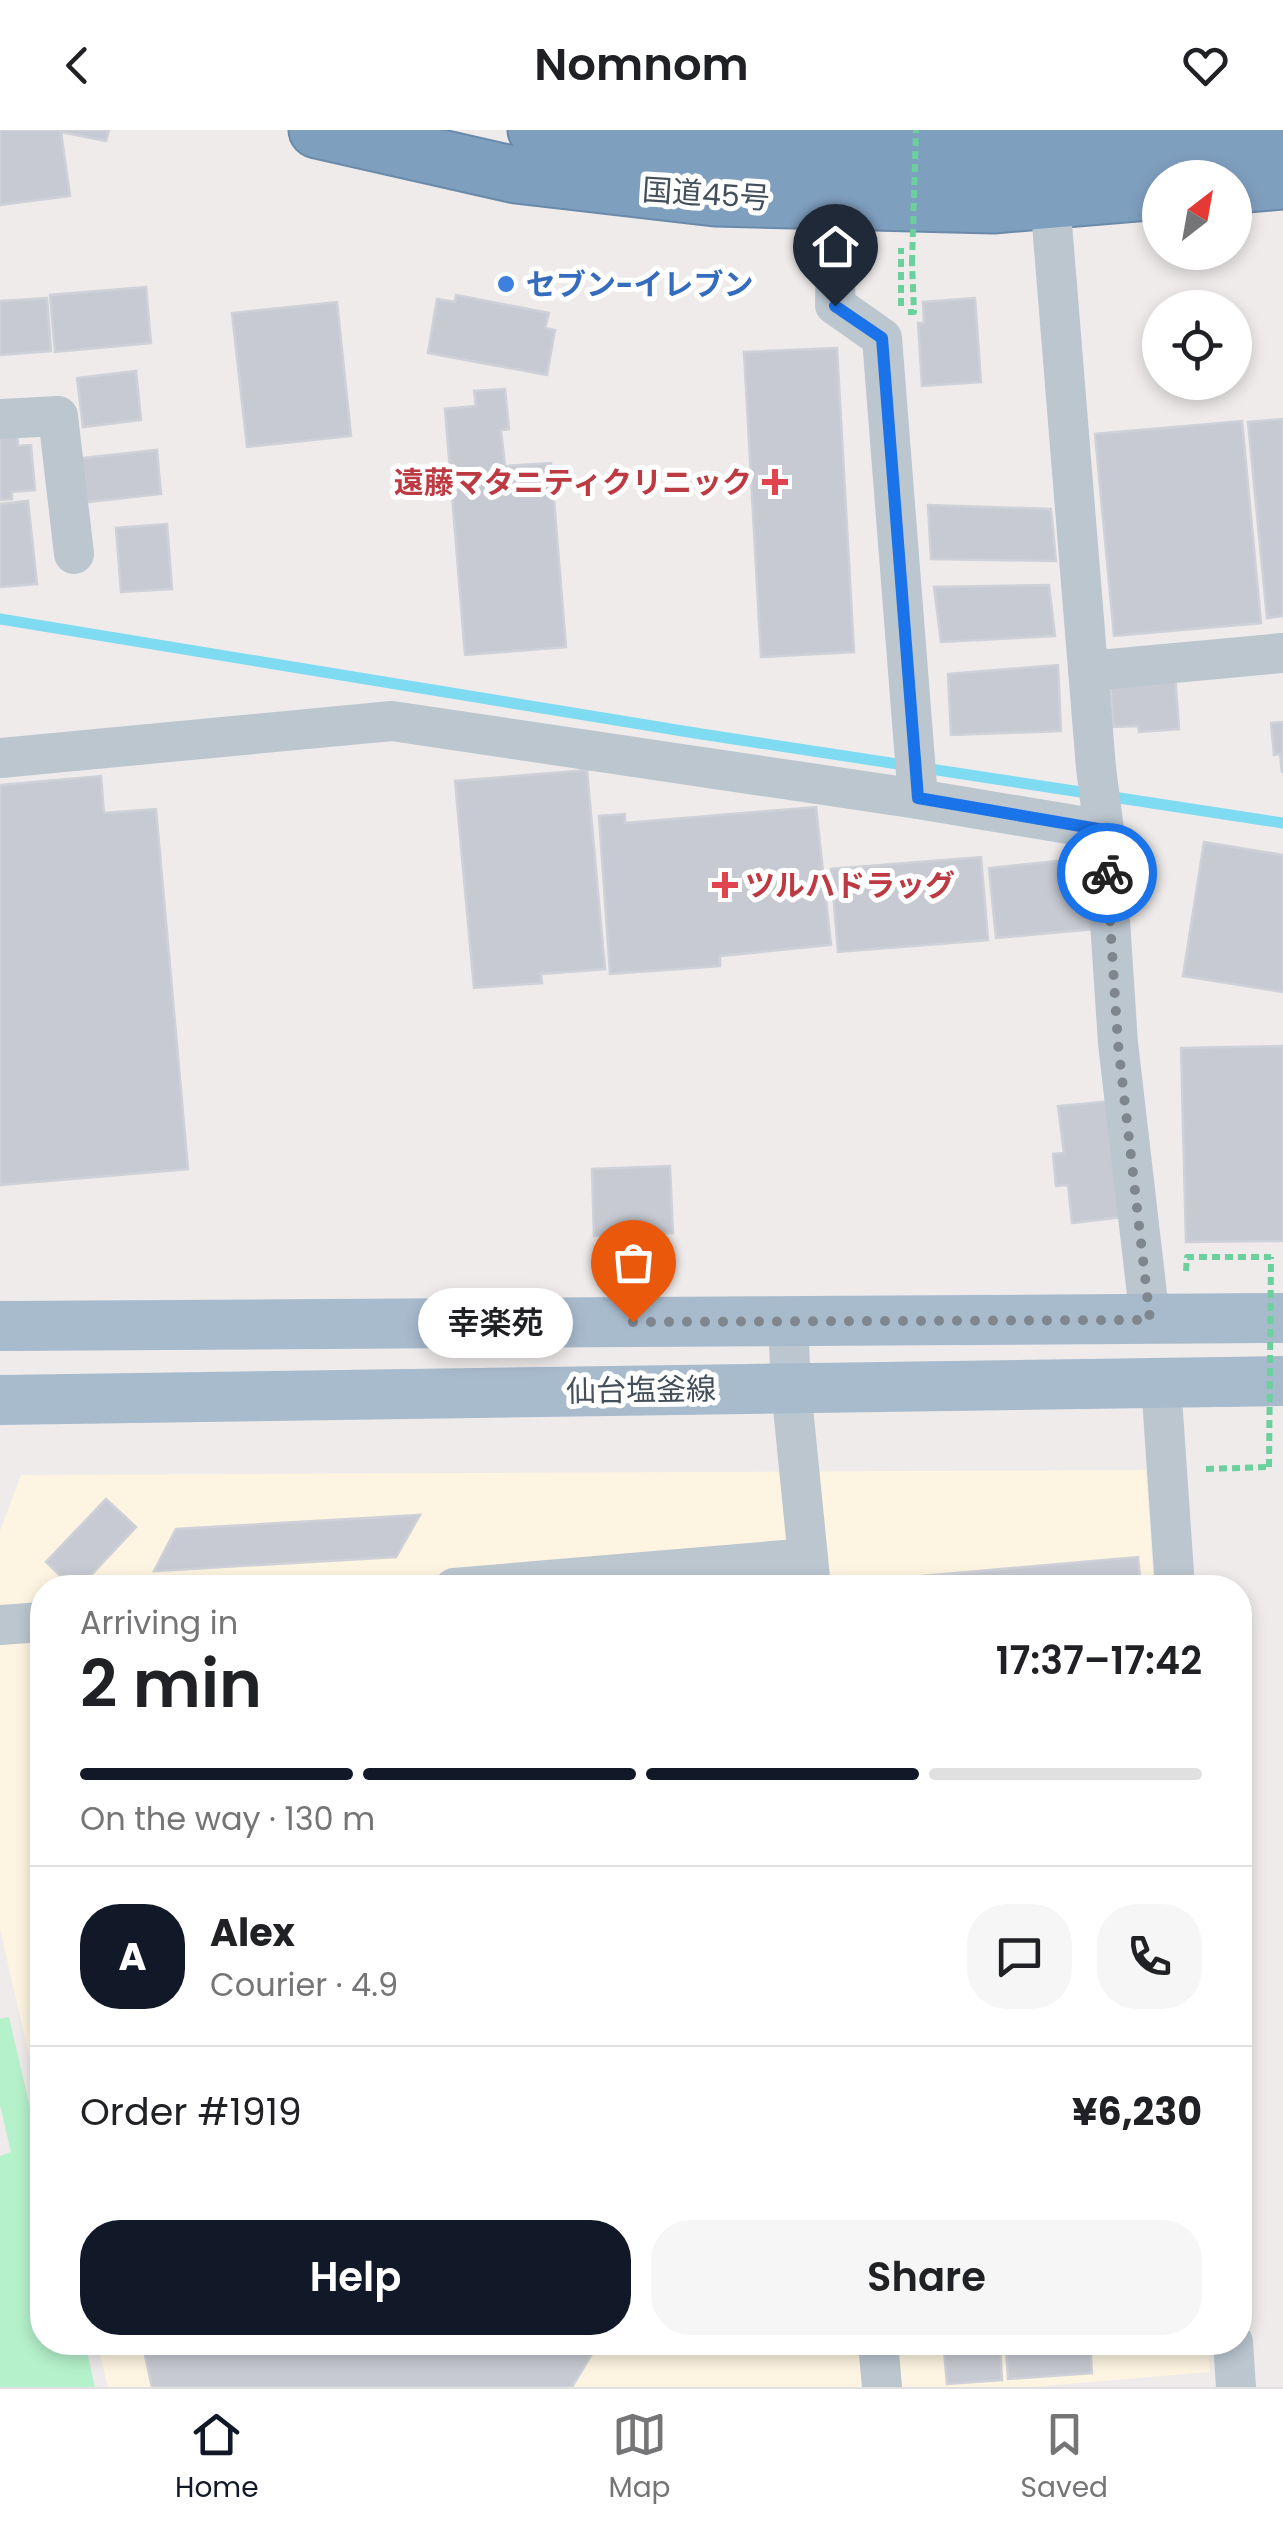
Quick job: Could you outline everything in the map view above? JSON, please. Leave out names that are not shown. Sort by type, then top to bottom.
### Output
[{"type":"highway","name":"国道45号","points":[[318,130],[516,176],[715,198],[994,205],[1044,162]]},
{"type":"highway","name":"国道45号","points":[[536,130],[583,139],[784,156],[1044,162],[1283,139]]},
{"type":"highway","name":"国道45号","points":[[1044,162],[1142,186]]},
{"type":"highway","points":[[1252,184],[1283,181]]},
{"type":"main road","points":[[0,1326],[1283,1318]]},
{"type":"main road","name":"仙台塩釜線","points":[[0,1400],[1283,1381]]},
{"type":"street","points":[[1044,162],[1103,823],[1118,1044],[1150,1320]]},
{"type":"street","points":[[836,202],[835,306],[882,338],[916,775]]},
{"type":"street","points":[[0,419],[58,416],[74,554]]},
{"type":"street","points":[[1088,671],[1283,653]]},
{"type":"street","points":[[0,758],[392,721],[916,775],[1103,823]]},
{"type":"street","points":[[763,1575],[810,1573],[790,1388],[788,1320]]},
{"type":"street","points":[[1161,1382],[1174,1575]]},
{"type":"street","points":[[0,1626],[30,1623]]},
{"type":"street","points":[[879,2355],[882,2387]]},
{"type":"street","points":[[1234,2355],[1236,2387]]},
{"type":"path","points":[[901,247],[901,312],[914,312],[916,130]]},
{"type":"path","points":[[1186,1271],[1187,1256],[1271,1257],[1270,1467],[1203,1469]]},
{"type":"shaded area","points":[[1146,1470],[1153,1575],[30,1575],[30,2058],[0,1929],[0,1531],[21,1475]]},
{"type":"shaded area","points":[[100,2355],[1209,2355],[1210,2372],[1032,2387],[108,2387]]},
{"type":"green space","points":[[9,2017],[30,2108],[30,2355],[88,2355],[95,2387],[0,2387],[0,2156],[11,2152],[0,2105],[0,2019]]},
{"type":"building","points":[[0,130],[109,130],[106,141],[61,132],[70,196],[0,205]]},
{"type":"building","points":[[146,287],[151,343],[55,352],[50,295]]},
{"type":"building","points":[[456,295],[549,313],[545,328],[555,330],[547,375],[428,353],[437,299],[455,302]]},
{"type":"building","points":[[47,298],[51,351],[0,355],[0,301]]},
{"type":"building","points":[[975,298],[981,382],[922,386],[918,323],[924,323],[923,302]]},
{"type":"building","points":[[337,302],[351,436],[247,447],[232,313]]},
{"type":"building","points":[[837,348],[854,652],[761,657],[744,352]]},
{"type":"building","points":[[136,371],[141,420],[83,427],[77,378]]},
{"type":"building","points":[[505,389],[509,429],[501,430],[505,466],[551,463],[566,647],[465,655],[445,409],[476,406],[474,391]]},
{"type":"building","points":[[1283,419],[1283,616],[1267,618],[1248,422]]},
{"type":"building","points":[[1242,421],[1261,623],[1114,636],[1095,434]]},
{"type":"building","points":[[17,431],[18,446],[31,445],[35,490],[12,492],[12,499],[0,500],[0,432]]},
{"type":"building","points":[[157,450],[161,494],[87,502],[82,458]]},
{"type":"building","points":[[28,501],[37,584],[0,587],[0,504]]},
{"type":"building","points":[[928,505],[1051,509],[1056,561],[931,559]]},
{"type":"building","points":[[167,524],[172,589],[121,592],[116,528]]},
{"type":"building","points":[[1049,585],[1055,636],[941,642],[934,587]]},
{"type":"building","points":[[1058,665],[1061,731],[951,735],[948,674]]},
{"type":"building","points":[[1175,673],[1179,729],[1139,732],[1138,726],[1113,727],[1110,678]]},
{"type":"building","points":[[1283,722],[1282,772],[1280,754],[1274,755],[1271,723]]},
{"type":"building","points":[[587,770],[605,969],[541,974],[542,983],[474,988],[455,781]]},
{"type":"building","points":[[101,776],[104,813],[156,809],[188,1169],[0,1185],[0,785]]},
{"type":"building","points":[[816,807],[831,945],[720,956],[720,966],[610,974],[599,816],[625,814],[625,823]]},
{"type":"building","points":[[1204,842],[1283,855],[1283,992],[1183,976]]},
{"type":"building","points":[[981,857],[988,940],[838,952],[831,869]]},
{"type":"building","points":[[1085,858],[1093,929],[996,938],[989,868]]},
{"type":"building","points":[[1283,1046],[1283,1241],[1186,1242],[1181,1048]]},
{"type":"building","points":[[1111,1101],[1124,1217],[1072,1223],[1068,1185],[1056,1186],[1053,1154],[1064,1153],[1058,1106]]},
{"type":"building","points":[[670,1166],[673,1233],[594,1236],[592,1169]]},
{"type":"building","points":[[106,1499],[136,1527],[91,1575],[60,1575],[46,1562]]},
{"type":"building","points":[[420,1515],[396,1557],[154,1571],[176,1529]]},
{"type":"building","points":[[1138,1557],[1140,1575],[933,1575]]},
{"type":"building","points":[[145,2355],[591,2355],[572,2387],[152,2387]]},
{"type":"building","points":[[944,2355],[1001,2355],[1002,2380],[947,2384]]},
{"type":"building","points":[[1007,2355],[1091,2355],[1092,2373],[1008,2379]]},
{"type":"waterway","points":[[0,619],[695,733],[1283,823]]},
{"type":"way so far","points":[[633,1322],[1150,1320],[1118,1044],[1107,873]]},
{"type":"place","name":"セブン-イレブン","points":[[506,284]]},
{"type":"place","name":"遠藤マタニティクリニック","points":[[775,482]]},
{"type":"place","name":"ツルハドラッグ","points":[[725,885]]},
{"type":"place","name":"幸楽苑","points":[[633,1322]]},
{"type":"route","points":[[835,306],[882,338],[918,798],[1104,830],[1107,873]]}]
